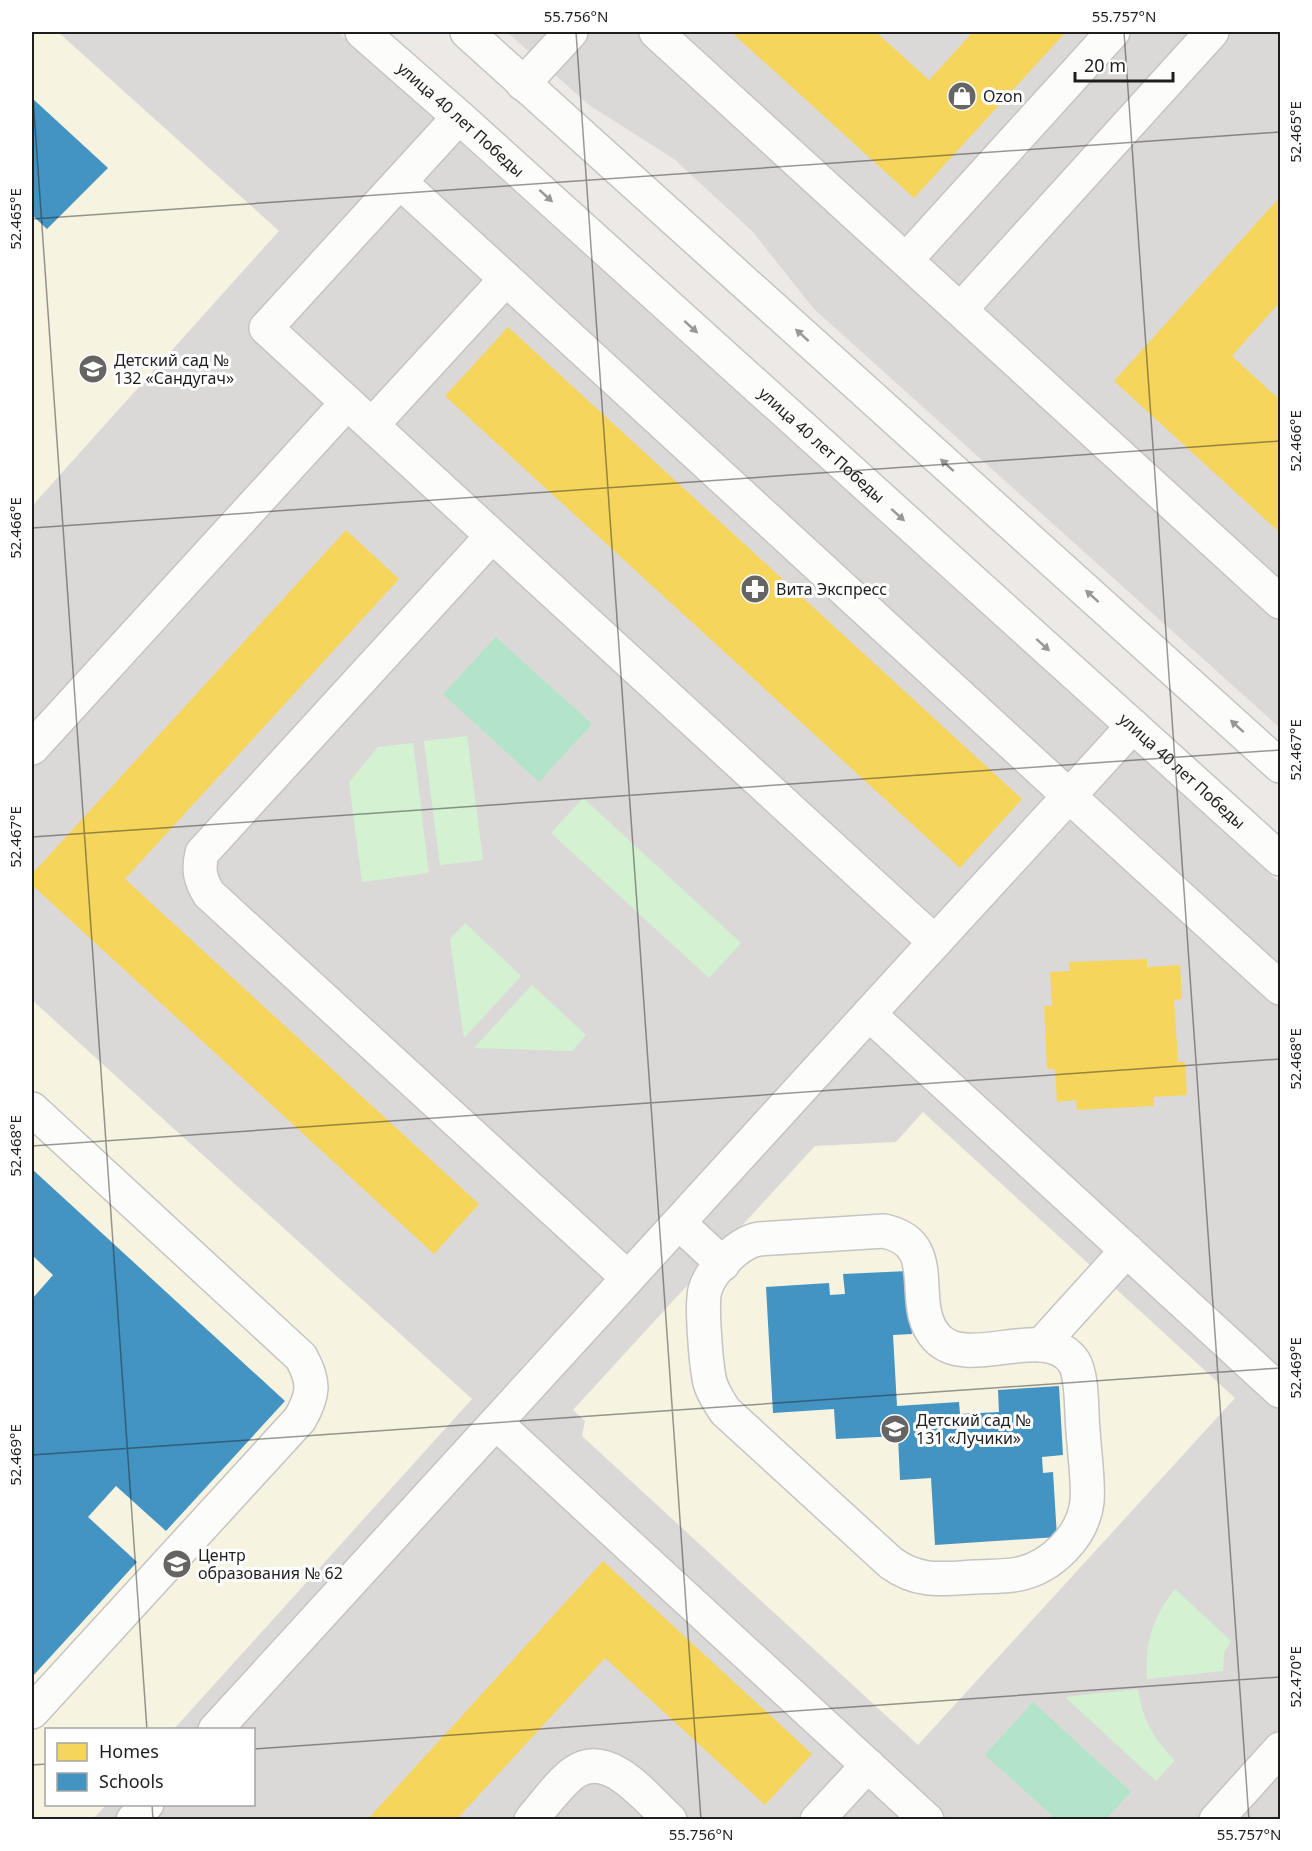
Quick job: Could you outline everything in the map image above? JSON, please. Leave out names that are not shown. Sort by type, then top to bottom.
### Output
[{"type":"street","name":"улица 40 лет Победы","points":[[362,32],[1281,860]]},
{"type":"street","points":[[467,32],[1281,766]]},
{"type":"street","points":[[523,84],[571,32]]},
{"type":"street","points":[[656,32],[1281,602]]},
{"type":"street","points":[[906,260],[1113,32]]},
{"type":"street","points":[[961,309],[1212,32]]},
{"type":"street","points":[[459,117],[266,328],[935,942]]},
{"type":"street","points":[[400,182],[1281,988]]},
{"type":"street","points":[[372,425],[506,279]]},
{"type":"street","points":[[32,748],[347,403]]},
{"type":"street","points":[[492,536],[202,853],[200,873],[209,894],[628,1278]]},
{"type":"street","points":[[217,1728],[1133,726]]},
{"type":"street","points":[[869,1014],[1281,1391]]},
{"type":"street","points":[[32,1109],[301,1357],[309,1371],[312,1389],[309,1402],[300,1419],[32,1712]]},
{"type":"street","points":[[679,1223],[723,1264]]},
{"type":"street","points":[[884,1231],[896,1234],[906,1239],[920,1259],[923,1315],[929,1330],[940,1341],[951,1347],[966,1350],[1041,1345],[1057,1348],[1068,1355],[1076,1365],[1080,1387],[1087,1501],[1079,1528],[1066,1546],[1039,1567],[1019,1574],[939,1579],[912,1576],[882,1556],[724,1411],[717,1400],[709,1379],[704,1298],[707,1283],[723,1264],[739,1246],[752,1240],[884,1231]]},
{"type":"street","points":[[1041,1345],[1127,1250]]},
{"type":"street","points":[[496,1423],[927,1820]]},
{"type":"street","points":[[1216,1820],[1281,1749]]},
{"type":"street","points":[[817,1820],[868,1764]]},
{"type":"street","points":[[531,1820],[573,1773],[594,1765],[606,1766],[617,1772],[670,1820]]},
{"type":"street","points":[[133,1820],[145,1806]]},
{"type":"shaded area","points":[[32,32],[338,32],[1280,883],[1280,1819],[32,1820]]},
{"type":"shaded area","name":"Детский сад № 132 «Сандугач»","points":[[32,32],[58,32],[279,231],[32,506]]},
{"type":"shaded area","points":[[507,32],[1280,32],[1280,728],[814,309],[752,231],[674,159],[589,105]]},
{"type":"shaded area","points":[[1127,32],[1158,32],[1122,72],[1105,56]]},
{"type":"shaded area","points":[[1243,63],[1260,78],[1174,174],[1157,158]]},
{"type":"shaded area","points":[[1083,81],[1100,97],[986,221],[969,206]]},
{"type":"shaded area","points":[[1142,173],[1159,189],[1073,284],[1056,269]]},
{"type":"shaded area","points":[[510,230],[1049,726],[1033,744],[493,249]]},
{"type":"shaded area","points":[[244,377],[265,396],[32,651],[32,609]]},
{"type":"shaded area","points":[[279,408],[300,428],[32,721],[32,679]]},
{"type":"shaded area","points":[[378,448],[447,512],[431,531],[360,467]]},
{"type":"shaded area","points":[[530,588],[632,682],[615,701],[513,607]]},
{"type":"shaded area","points":[[386,679],[407,699],[263,856],[241,837]]},
{"type":"shaded area","points":[[668,715],[856,887],[839,906],[651,734]]},
{"type":"shaded area","points":[[639,754],[820,920],[802,939],[622,773]]},
{"type":"shaded area","points":[[527,857],[754,1065],[738,1082],[512,875]]},
{"type":"shaded area","points":[[251,881],[354,976],[339,993],[235,899]]},
{"type":"shaded area","points":[[490,898],[716,1106],[701,1123],[474,916]]},
{"type":"shaded area","name":"Центр образования № 62","points":[[32,1000],[472,1399],[175,1728],[45,1728],[45,1806],[105,1806],[93,1819],[32,1819]]},
{"type":"shaded area","points":[[387,1006],[606,1207],[590,1224],[371,1023]]},
{"type":"shaded area","points":[[929,1019],[1280,1342],[1280,1368],[916,1033]]},
{"type":"shaded area","name":"Детский сад № 131 «Лучики»","points":[[923,1112],[1235,1398],[918,1745],[582,1436],[585,1421],[573,1410],[815,1146],[896,1142]]},
{"type":"shaded area","points":[[1280,1687],[1280,1718],[1211,1795],[1196,1781]]},
{"type":"shaded area","points":[[602,1786],[639,1819],[604,1819],[586,1803]]},
{"type":"shaded area","points":[[1186,1791],[1202,1805],[1188,1819],[1160,1819]]},
{"type":"shaded area","points":[[854,1806],[868,1819],[841,1819]]},
{"type":"green space","points":[[496,637],[592,724],[539,782],[443,694]]},
{"type":"green space","points":[[467,736],[483,860],[440,865],[424,741]]},
{"type":"green space","points":[[413,743],[429,873],[362,882],[349,782],[378,747]]},
{"type":"green space","points":[[583,798],[741,943],[709,978],[551,833]]},
{"type":"green space","points":[[465,923],[521,976],[464,1038],[450,939]]},
{"type":"green space","points":[[532,985],[586,1035],[572,1051],[474,1048]]},
{"type":"green space","points":[[1175,1589],[1231,1641],[1224,1653],[1223,1671],[1147,1679],[1147,1654],[1152,1631]]},
{"type":"green space","points":[[1138,1689],[1150,1728],[1175,1760],[1156,1781],[1065,1697]]},
{"type":"green space","points":[[1033,1702],[1131,1792],[1106,1819],[1056,1819],[985,1755]]},
{"type":"building: Homes","points":[[731,32],[876,32],[929,80],[973,32],[1066,32],[914,198]]},
{"type":"building: Homes","points":[[1280,197],[1280,302],[1232,356],[1280,400],[1280,533],[1114,381]]},
{"type":"building: Homes","points":[[508,327],[1022,799],[960,868],[445,396]]},
{"type":"building: Homes","points":[[346,530],[399,579],[125,879],[479,1204],[434,1254],[32,885],[32,874]]},
{"type":"building: Homes","points":[[1147,959],[1147,967],[1180,965],[1182,999],[1174,1000],[1178,1062],[1185,1062],[1187,1095],[1154,1097],[1154,1106],[1077,1110],[1076,1100],[1057,1102],[1055,1069],[1047,1069],[1044,1006],[1052,1006],[1050,972],[1070,971],[1069,962]]},
{"type":"building: Homes","points":[[603,1561],[812,1754],[765,1805],[605,1658],[456,1820],[367,1820]]},
{"type":"building: Schools","points":[[32,98],[108,168],[47,229],[32,215]]},
{"type":"building: Schools","points":[[32,1169],[285,1401],[166,1531],[116,1486],[88,1517],[137,1562],[32,1677],[32,1299],[53,1275],[32,1255]]},
{"type":"building: Schools","points":[[908,1271],[912,1334],[893,1335],[897,1406],[959,1402],[960,1414],[999,1412],[998,1390],[1059,1386],[1063,1455],[1042,1457],[1043,1473],[1053,1472],[1057,1537],[935,1545],[931,1478],[900,1480],[898,1436],[836,1439],[834,1409],[773,1413],[766,1287],[829,1283],[830,1295],[845,1294],[843,1274]]},
{"type":"place","name":"Ozon","points":[[962,96]]},
{"type":"place","name":"Детский сад № 132 «Сандугач»","points":[[93,369]]},
{"type":"place","name":"Вита Экспресс","points":[[755,589]]},
{"type":"place","name":"Детский сад № 131 «Лучики»","points":[[895,1429]]},
{"type":"place","name":"Центр образования № 62","points":[[177,1564]]}]
